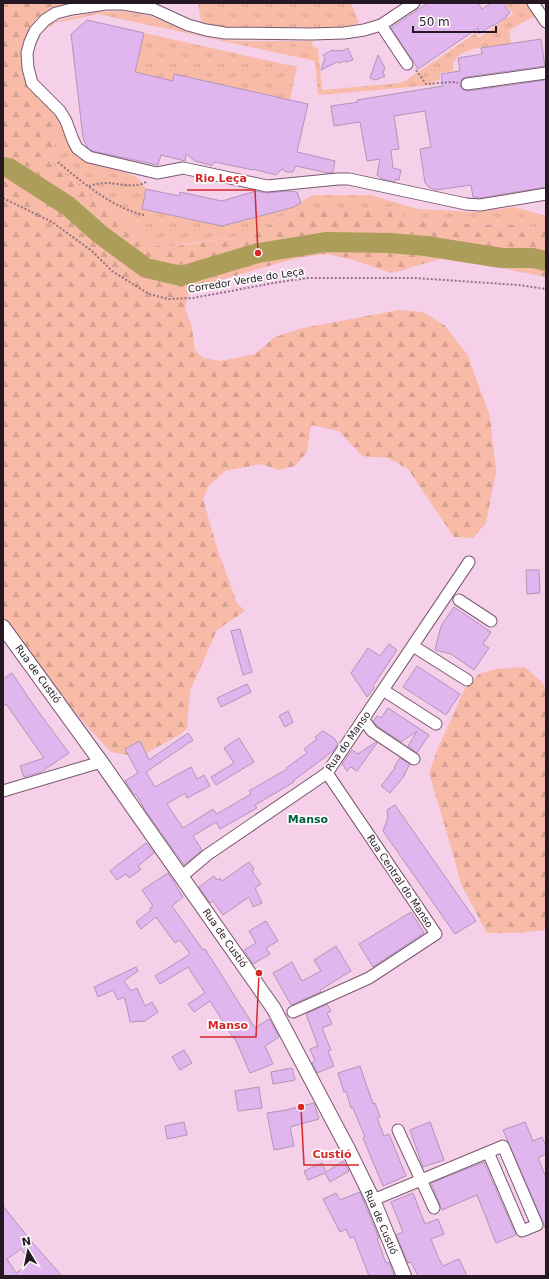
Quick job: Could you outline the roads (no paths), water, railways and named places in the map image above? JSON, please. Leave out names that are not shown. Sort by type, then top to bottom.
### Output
[{"type":"main road","name":"Rua de Custió","points":[[3,626],[182,876],[274,1009],[348,1149],[373,1200],[404,1276]]},
{"type":"street","points":[[414,3],[381,25],[364,30],[344,33],[311,34],[226,33],[206,30],[188,25],[153,9],[123,4],[106,4],[72,9],[56,13],[45,20],[35,31],[27,53],[30,76],[32,82],[60,111],[66,120],[72,140],[77,148],[89,157],[157,173],[183,168],[267,186],[344,178],[466,204],[480,205],[546,194]]},
{"type":"street","points":[[533,3],[546,22]]},
{"type":"street","points":[[381,25],[407,64]]},
{"type":"street","points":[[467,84],[546,73]]},
{"type":"street","name":"Rua do Manso","points":[[182,876],[208,855],[327,772],[413,646],[453,596],[470,562]]},
{"type":"street","points":[[453,596],[491,622]]},
{"type":"street","points":[[413,646],[467,680]]},
{"type":"street","points":[[383,690],[436,724]]},
{"type":"street","points":[[363,719],[372,731],[414,759]]},
{"type":"street","points":[[3,791],[101,762]]},
{"type":"street","name":"Rua Central do Manso","points":[[293,1012],[369,978],[436,934],[327,772]]},
{"type":"street","points":[[398,1130],[434,1208]]},
{"type":"street","points":[[373,1200],[488,1152],[503,1146],[537,1225],[522,1231],[488,1152]]},
{"type":"waterway","points":[[3,167],[9,168],[68,206],[101,235],[146,268],[181,276],[258,253],[326,242],[390,243],[426,246],[502,258],[533,258],[546,261]]},
{"type":"place","name":"Rio Leça","points":[[258,253]]},
{"type":"place","name":"Manso","points":[[259,973]]},
{"type":"place","name":"Custió","points":[[301,1107]]},
{"type":"district","name":"Manso","points":[[308,819]]}]
